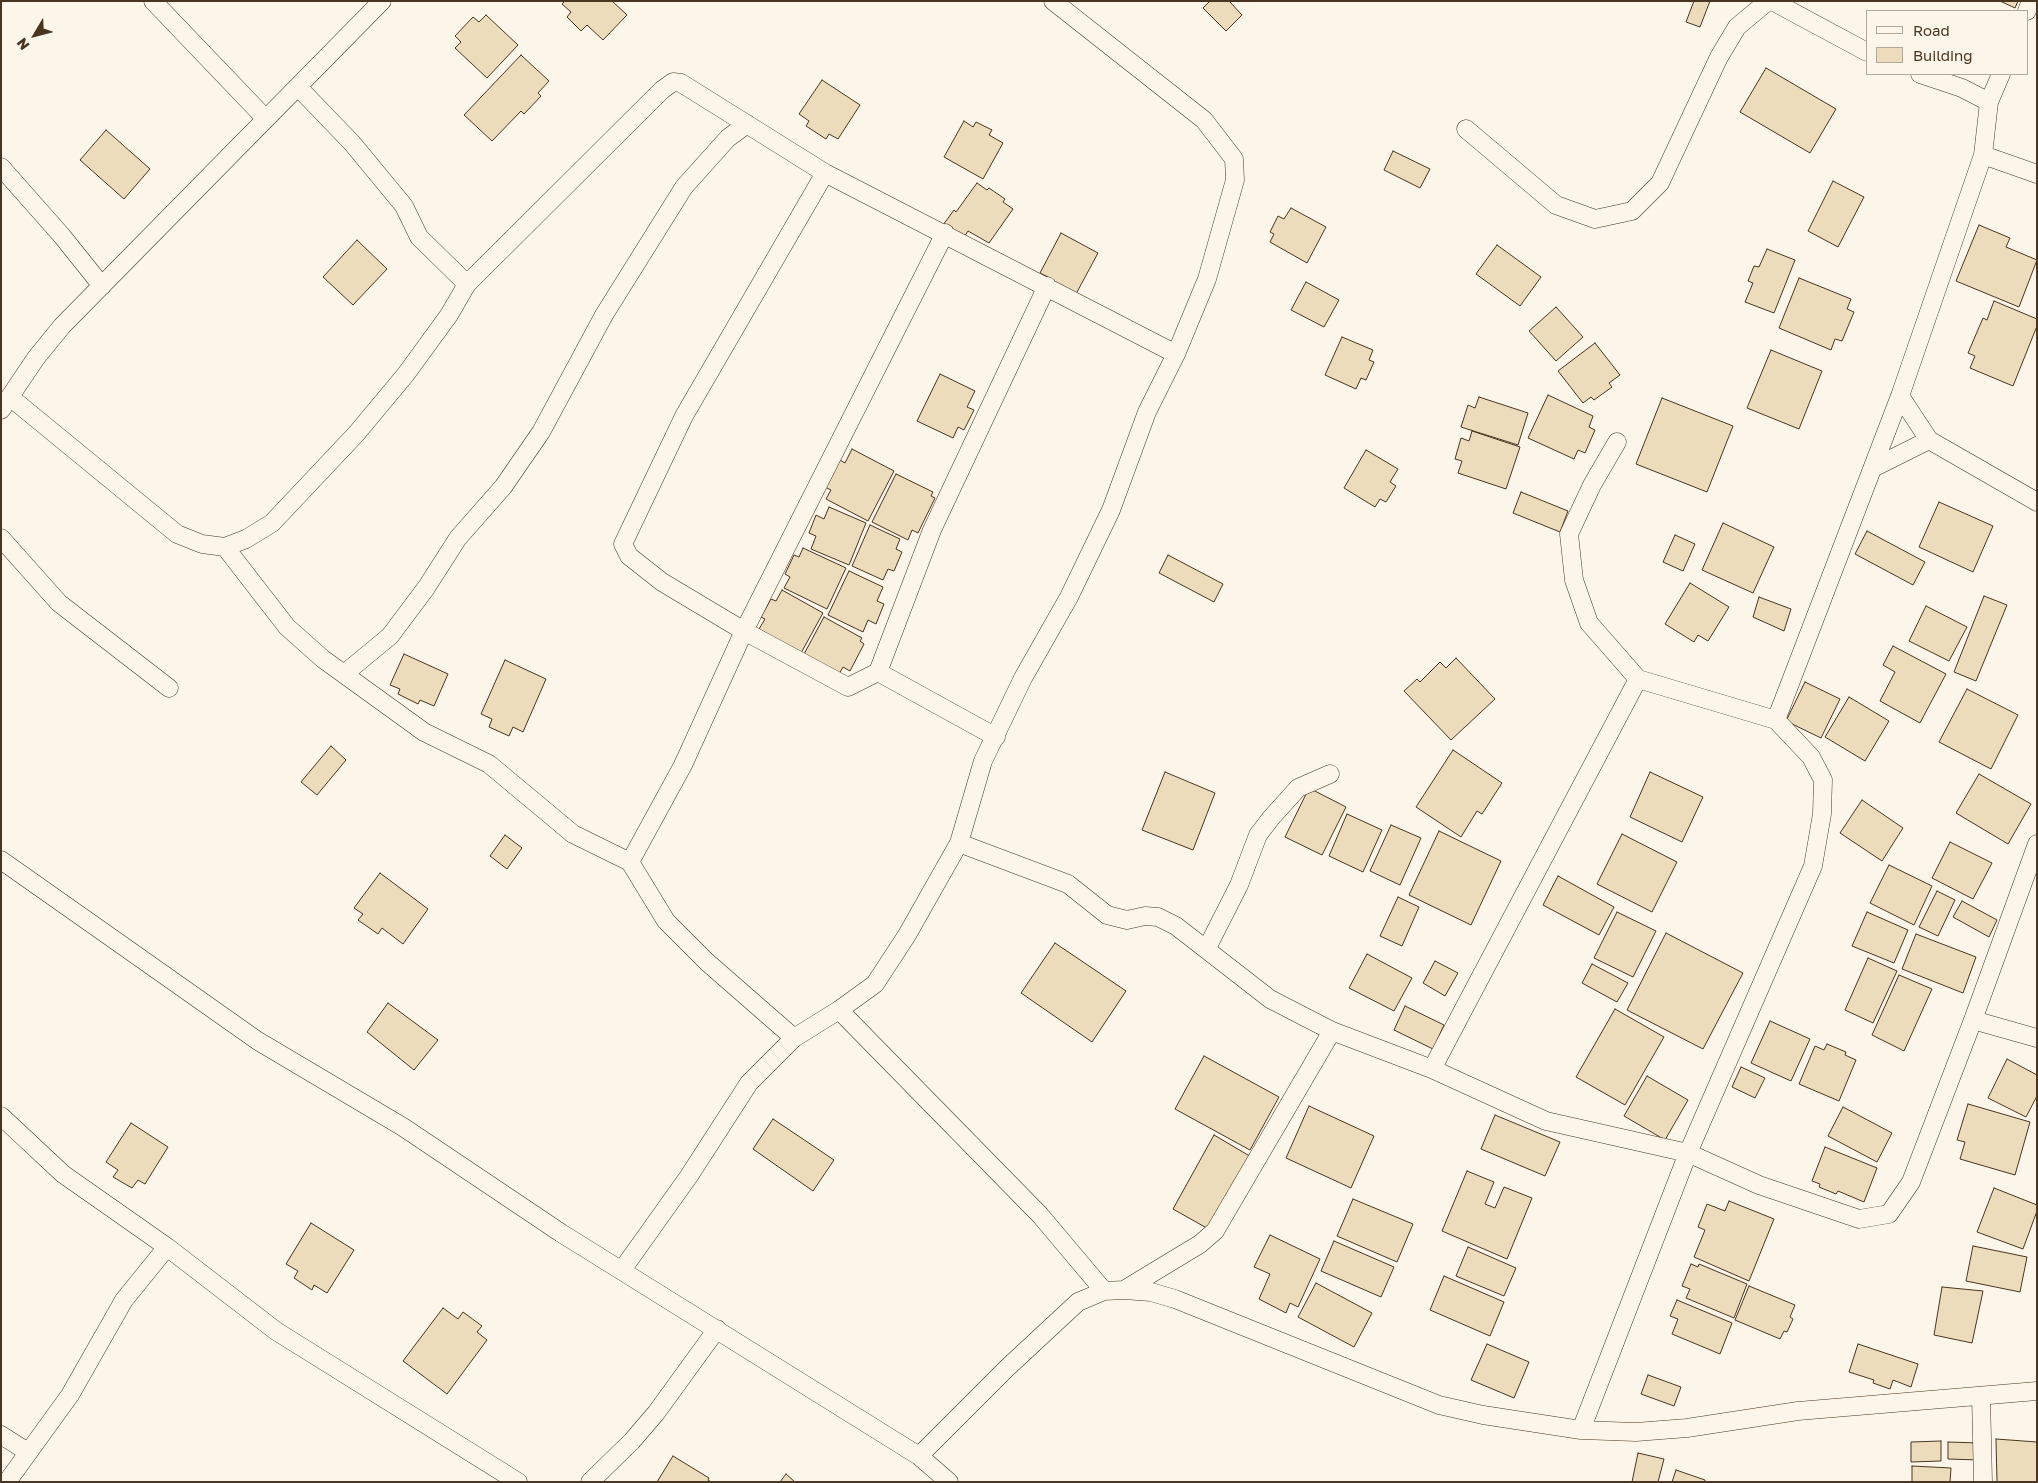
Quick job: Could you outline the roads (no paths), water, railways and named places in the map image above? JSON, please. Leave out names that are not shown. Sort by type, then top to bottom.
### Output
[{"type":"street","points":[[153,1],[266,118]]},
{"type":"street","points":[[382,1],[62,326],[36,358],[6,404],[178,534],[202,544],[225,547],[246,539],[272,523],[356,434],[406,374],[449,315],[467,284],[673,82],[681,83],[825,173],[945,233],[1176,354]]},
{"type":"street","points":[[622,1270],[689,1176],[749,1083],[794,1038],[839,1010],[875,984],[889,965],[959,843],[983,761],[1023,678],[1069,597],[1107,519],[1147,412],[1176,354],[1207,279],[1235,180],[1234,159],[1204,120],[1053,1]]},
{"type":"street","points":[[1466,129],[1556,205],[1595,219],[1632,211],[1660,183],[1719,56],[1737,27],[1768,1]]},
{"type":"street","points":[[1772,1],[1866,51]]},
{"type":"street","points":[[1923,75],[1962,88],[1989,102]]},
{"type":"street","points":[[1776,720],[1900,396],[1983,155],[1989,102],[2001,75]]},
{"type":"street","points":[[298,87],[352,142],[404,206],[419,236],[467,284]]},
{"type":"street","points":[[344,674],[390,636],[426,588],[458,538],[503,487],[541,432],[604,316],[684,187],[728,138],[746,124]]},
{"type":"street","points":[[1983,155],[2037,174]]},
{"type":"street","points":[[1,167],[62,236],[102,286]]},
{"type":"street","points":[[825,173],[684,416],[623,544],[629,556],[662,582],[744,631],[848,687],[878,672],[932,530],[1047,286]]},
{"type":"street","points":[[630,862],[683,765],[744,631],[945,233]]},
{"type":"street","points":[[1900,396],[1929,440],[2037,502]]},
{"type":"street","points":[[1873,468],[1929,440]]},
{"type":"street","points":[[1581,1430],[1688,1153],[1813,866],[1822,814],[1824,780],[1810,757],[1776,720],[1638,679],[1589,623],[1574,580],[1569,534],[1592,484],[1617,442]]},
{"type":"street","points":[[1,538],[59,603],[169,688]]},
{"type":"street","points":[[225,547],[287,627],[323,659],[424,732],[489,764],[573,834],[630,862],[666,921],[707,962],[794,1038]]},
{"type":"street","points":[[878,672],[996,737]]},
{"type":"street","points":[[1432,1069],[1638,679]]},
{"type":"street","points":[[1207,948],[1239,885],[1258,835],[1270,818],[1298,788],[1330,774]]},
{"type":"street","points":[[959,843],[1068,884],[1107,915],[1127,920],[1145,916],[1158,917],[1176,926],[1207,948],[1270,999],[1332,1031],[1432,1069],[1546,1121],[1688,1153],[1759,1185],[1858,1219],[1889,1214],[1911,1182],[1974,1020],[2037,844]]},
{"type":"street","points":[[1,860],[258,1041],[403,1127],[561,1233],[920,1456],[949,1482]]},
{"type":"street","points":[[839,1010],[1040,1215],[1104,1291]]},
{"type":"street","points":[[1974,1020],[2037,1038]]},
{"type":"street","points":[[1124,1290],[1200,1244],[1215,1231],[1332,1031]]},
{"type":"street","points":[[1,1116],[62,1174],[167,1247],[276,1331],[518,1482]]},
{"type":"street","points":[[7,1482],[70,1394],[124,1300],[167,1247]]},
{"type":"street","points":[[920,1456],[1007,1368],[1078,1302],[1104,1291],[1151,1292],[1175,1299],[1439,1405],[1501,1418],[1581,1430],[1636,1432],[1798,1411],[2037,1391]]},
{"type":"street","points":[[590,1482],[656,1413],[716,1330]]},
{"type":"street","points":[[1981,1396],[1983,1482]]},
{"type":"street","points":[[1,1434],[28,1452]]}]
